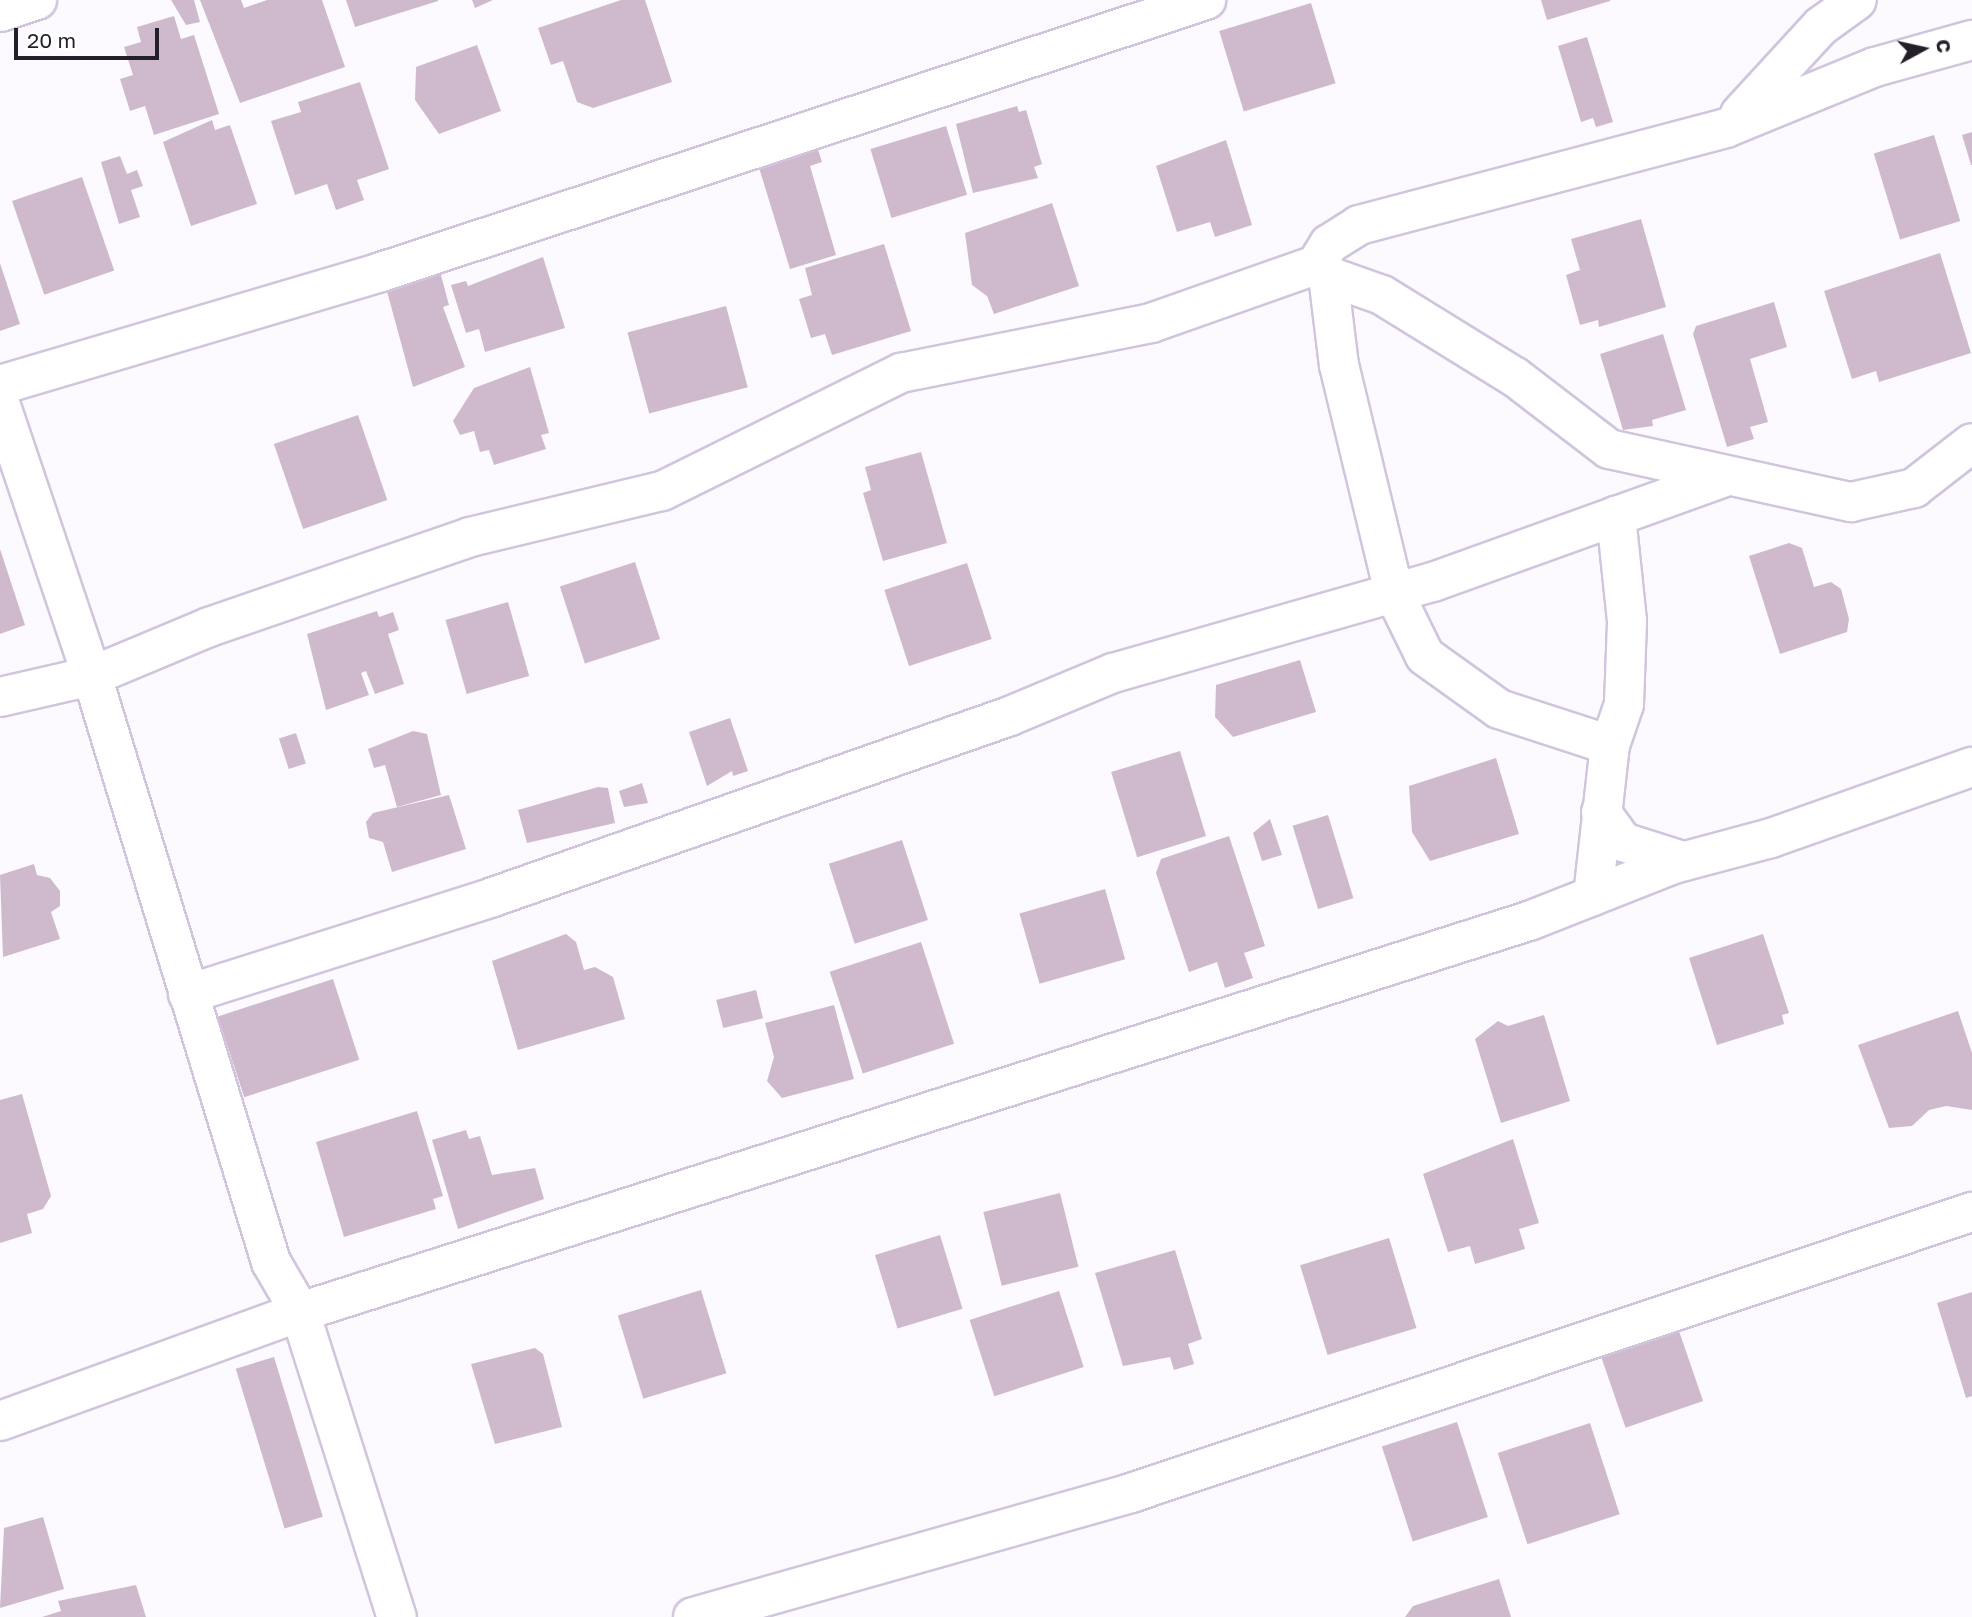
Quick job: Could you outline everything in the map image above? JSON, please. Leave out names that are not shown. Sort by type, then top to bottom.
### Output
[{"type":"street","points":[[0,12],[37,0]]},
{"type":"street","points":[[0,385],[381,272],[1206,0]]},
{"type":"street","points":[[1726,128],[1821,26],[1857,0]]},
{"type":"street","points":[[1610,745],[1499,709],[1425,656],[1394,593],[1339,365],[1322,271],[1329,244],[1359,225],[1726,128],[1875,67],[1972,40]]},
{"type":"street","points":[[0,697],[92,676],[209,627],[470,537],[662,491],[901,373],[1151,323],[1322,271],[1382,295],[1516,377],[1609,449],[1725,477],[1851,502],[1914,488],[1972,443]]},
{"type":"street","points":[[0,403],[92,676],[271,1262],[300,1312],[397,1617]]},
{"type":"street","points":[[188,994],[493,897],[1010,716],[1113,673],[1394,593],[1725,477]]},
{"type":"street","points":[[1593,896],[1610,745],[1624,704],[1628,621],[1616,516]]},
{"type":"street","points":[[0,1421],[300,1312],[1529,922],[1684,861],[1972,767]]},
{"type":"street","points":[[1601,812],[1623,842],[1684,861]]},
{"type":"street","points":[[693,1617],[1131,1493],[1972,1212]]},
{"type":"building","points":[[171,0],[194,0],[200,22],[186,25]]},
{"type":"building","points":[[200,0],[241,0],[244,8],[267,0],[322,0],[345,67],[240,103]]},
{"type":"building","points":[[346,0],[438,0],[438,1],[355,27]]},
{"type":"building","points":[[472,0],[493,0],[475,8]]},
{"type":"building","points":[[621,0],[645,0],[672,82],[593,108],[577,102],[563,61],[551,65],[538,28]]},
{"type":"building","points":[[1541,0],[1610,0],[1610,1],[1547,20]]},
{"type":"building","points":[[1311,3],[1336,83],[1244,111],[1219,31]]},
{"type":"building","points":[[174,16],[181,39],[194,35],[219,114],[154,135],[145,106],[130,111],[120,79],[133,75],[124,47],[141,42],[137,27]]},
{"type":"building","points":[[1587,37],[1613,122],[1596,127],[1593,118],[1581,122],[1558,46]]},
{"type":"building","points":[[477,45],[501,111],[439,134],[415,100],[416,67]]},
{"type":"building","points":[[360,82],[389,169],[357,180],[364,200],[336,210],[327,184],[295,195],[271,121],[301,112],[298,102]]},
{"type":"building","points":[[1017,106],[1019,112],[1026,110],[1042,164],[1034,167],[1038,178],[973,193],[956,124]]},
{"type":"building","points":[[212,120],[215,130],[230,125],[257,204],[191,226],[163,142]]},
{"type":"building","points":[[946,126],[967,195],[892,218],[870,149]]},
{"type":"building","points":[[1972,132],[1972,165],[1971,165],[1962,135]]},
{"type":"building","points":[[1934,135],[1960,221],[1900,239],[1874,153]]},
{"type":"building","points":[[1226,140],[1252,225],[1215,237],[1210,222],[1177,232],[1156,166]]},
{"type":"building","points":[[816,143],[822,162],[810,166],[836,255],[790,269],[757,161]]},
{"type":"building","points":[[120,156],[127,174],[137,170],[143,186],[131,190],[140,217],[119,224],[101,162]]},
{"type":"building","points":[[82,177],[114,271],[44,295],[12,201]]},
{"type":"building","points":[[1052,203],[1079,286],[994,314],[987,296],[972,285],[965,233]]},
{"type":"building","points":[[1641,219],[1666,307],[1599,327],[1598,320],[1580,325],[1566,275],[1580,270],[1571,239]]},
{"type":"building","points":[[884,244],[911,331],[832,355],[825,334],[811,338],[799,299],[812,295],[805,268]]},
{"type":"building","points":[[1940,253],[1971,353],[1879,382],[1876,371],[1852,379],[1824,291]]},
{"type":"building","points":[[543,257],[565,328],[485,352],[479,329],[466,333],[451,285],[466,281],[468,286]]},
{"type":"building","points":[[0,263],[20,324],[0,331]]},
{"type":"building","points":[[438,264],[449,305],[443,307],[465,367],[413,387],[385,284]]},
{"type":"building","points":[[1774,302],[1787,347],[1750,359],[1768,422],[1750,427],[1754,439],[1727,447],[1693,334],[1696,326]]},
{"type":"building","points":[[726,306],[748,387],[649,414],[627,332]]},
{"type":"building","points":[[1663,334],[1686,410],[1652,420],[1653,426],[1623,430],[1600,354]]},
{"type":"building","points":[[530,367],[549,433],[541,435],[546,449],[494,465],[489,450],[480,452],[474,431],[460,435],[453,421],[474,388]]},
{"type":"building","points":[[358,415],[387,500],[303,529],[274,444]]},
{"type":"building","points":[[921,452],[947,543],[883,561],[863,493],[871,490],[865,467]]},
{"type":"building","points":[[1789,543],[1802,548],[1814,587],[1831,582],[1841,589],[1849,619],[1847,632],[1780,654],[1749,556]]},
{"type":"building","points":[[0,549],[25,625],[0,634]]},
{"type":"building","points":[[635,562],[660,639],[585,663],[560,586]]},
{"type":"building","points":[[967,563],[992,639],[909,666],[884,590]]},
{"type":"building","points":[[508,602],[529,676],[467,694],[446,620]]},
{"type":"building","points":[[377,611],[379,617],[393,612],[399,630],[388,634],[404,684],[375,694],[366,671],[361,673],[369,695],[326,710],[307,634]]},
{"type":"building","points":[[1300,660],[1316,712],[1233,737],[1215,717],[1216,685]]},
{"type":"building","points":[[730,718],[748,771],[733,776],[732,771],[707,786],[689,732]]},
{"type":"building","points":[[413,731],[427,734],[441,795],[397,807],[385,765],[374,768],[368,749]]},
{"type":"building","points":[[296,733],[306,763],[289,769],[279,739]]},
{"type":"building","points":[[1180,751],[1206,836],[1137,857],[1111,772]]},
{"type":"building","points":[[1496,758],[1519,834],[1430,861],[1412,832],[1409,786]]},
{"type":"building","points":[[642,783],[648,803],[624,807],[619,791]]},
{"type":"building","points":[[598,787],[608,788],[615,823],[527,843],[518,810]]},
{"type":"building","points":[[449,795],[466,849],[392,872],[383,842],[369,838],[366,822],[373,813]]},
{"type":"building","points":[[1328,815],[1353,898],[1318,909],[1293,826]]},
{"type":"building","points":[[1270,819],[1282,855],[1262,861],[1253,833]]},
{"type":"building","points":[[1229,836],[1265,946],[1244,953],[1253,978],[1225,988],[1217,962],[1189,972],[1156,873],[1161,859]]},
{"type":"building","points":[[902,840],[928,920],[855,944],[829,864]]},
{"type":"building","points":[[34,864],[37,875],[50,878],[60,891],[60,906],[51,912],[60,939],[3,957],[0,875]]},
{"type":"building","points":[[1105,889],[1125,959],[1040,984],[1019,914]]},
{"type":"building","points":[[566,934],[576,942],[584,970],[595,967],[613,977],[625,1019],[518,1050],[492,961]]},
{"type":"building","points":[[1763,934],[1789,1013],[1782,1015],[1784,1024],[1717,1045],[1689,958]]},
{"type":"building","points":[[921,942],[954,1044],[863,1073],[830,972]]},
{"type":"building","points":[[333,979],[359,1060],[244,1097],[218,1016]]},
{"type":"building","points":[[756,990],[763,1018],[723,1028],[716,1000]]},
{"type":"building","points":[[834,1005],[854,1079],[782,1098],[767,1081],[774,1057],[765,1023]]},
{"type":"building","points":[[1958,1011],[1972,1053],[1972,1110],[1946,1106],[1929,1110],[1912,1126],[1889,1128],[1858,1045]]},
{"type":"building","points":[[1544,1015],[1570,1101],[1501,1123],[1475,1039],[1498,1021],[1508,1026]]},
{"type":"building","points":[[22,1094],[51,1196],[43,1209],[27,1214],[32,1233],[0,1243],[0,1100]]},
{"type":"building","points":[[417,1111],[443,1196],[433,1199],[436,1209],[344,1237],[316,1142]]},
{"type":"building","points":[[466,1130],[469,1139],[480,1136],[492,1175],[535,1168],[544,1199],[458,1229],[432,1140]]},
{"type":"building","points":[[1513,1139],[1539,1223],[1519,1229],[1525,1249],[1475,1264],[1470,1246],[1448,1252],[1423,1174]]},
{"type":"building","points":[[1060,1193],[1078,1267],[1002,1286],[983,1212]]},
{"type":"building","points":[[940,1235],[963,1309],[897,1329],[875,1255]]},
{"type":"building","points":[[1389,1238],[1416,1328],[1328,1355],[1300,1265]]},
{"type":"building","points":[[1175,1250],[1202,1339],[1188,1344],[1194,1364],[1174,1370],[1170,1357],[1123,1366],[1095,1273]]},
{"type":"building","points":[[701,1290],[726,1373],[643,1399],[618,1315]]},
{"type":"building","points":[[1059,1291],[1084,1367],[994,1396],[970,1320]]},
{"type":"building","points":[[1972,1292],[1972,1396],[1966,1398],[1937,1303]]},
{"type":"building","points":[[1679,1331],[1703,1401],[1626,1428],[1601,1358]]},
{"type":"building","points":[[535,1348],[543,1354],[562,1427],[495,1444],[471,1364]]},
{"type":"building","points":[[274,1357],[323,1517],[285,1528],[236,1369]]},
{"type":"building","points":[[1457,1422],[1488,1517],[1413,1542],[1382,1446]]},
{"type":"building","points":[[1590,1423],[1620,1514],[1527,1544],[1498,1453]]},
{"type":"building","points":[[43,1517],[64,1589],[0,1608],[4,1528]]},
{"type":"building","points":[[1499,1579],[1511,1617],[1405,1617],[1413,1606]]},
{"type":"building","points":[[136,1585],[146,1617],[42,1617],[61,1611],[58,1601]]}]
